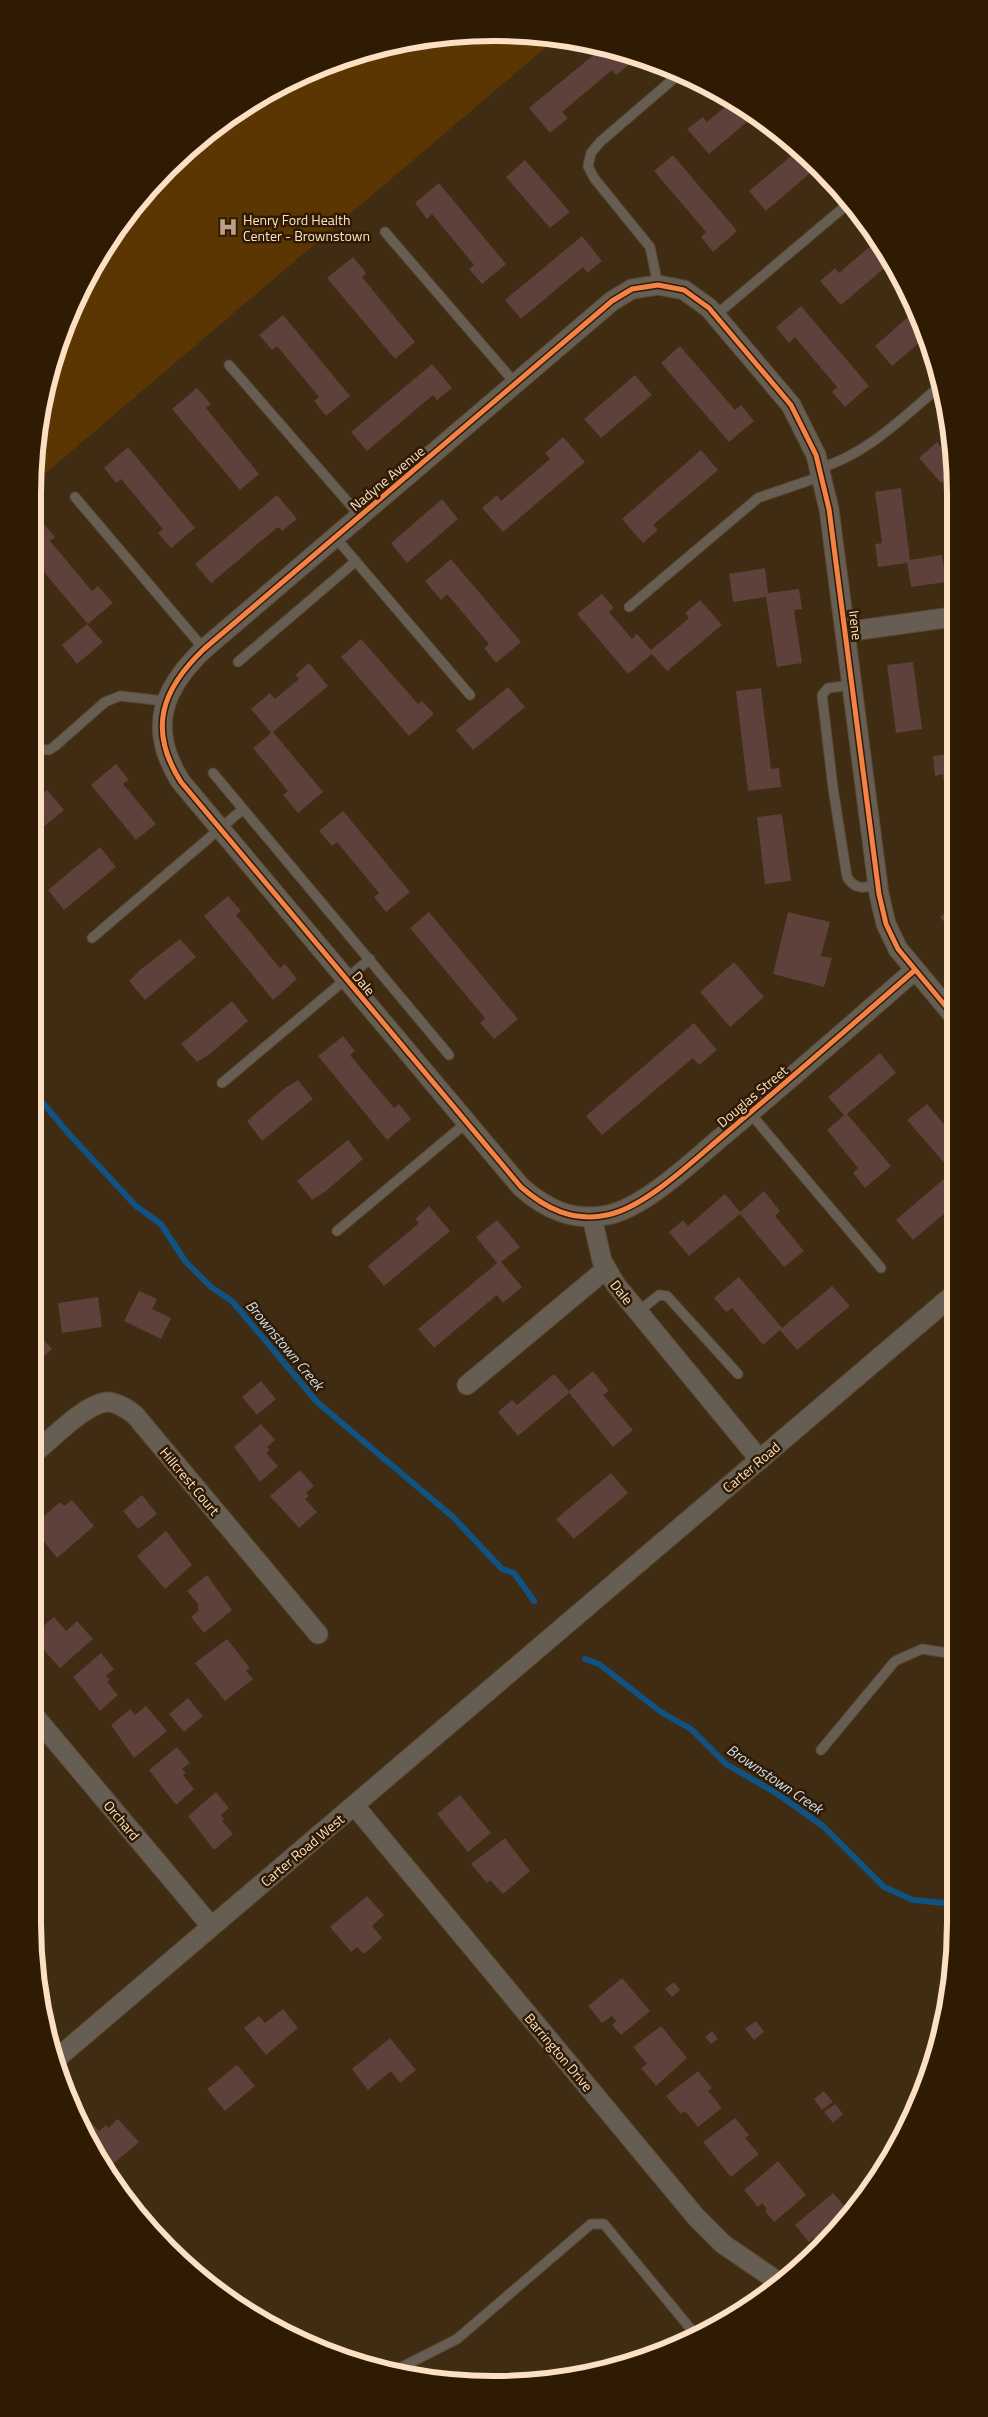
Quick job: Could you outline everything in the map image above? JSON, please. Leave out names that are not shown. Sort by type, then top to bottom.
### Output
[{"type":"street","name":"Irene","points":[[658,285],[684,290],[698,298],[716,315],[791,406],[803,426],[821,472],[830,509],[878,886],[886,924],[891,938],[947,1008]]},
{"type":"street","name":"Nadyne Avenue","points":[[163,720],[166,701],[174,682],[186,666],[204,649],[612,301],[632,289],[658,285]]},
{"type":"street","points":[[845,632],[947,618]]},
{"type":"street","name":"Dale","points":[[163,720],[163,738],[174,770],[221,830],[466,1124],[521,1187],[538,1202],[556,1211],[573,1216],[592,1217],[605,1270],[760,1460]]},
{"type":"street","name":"Douglas Street","points":[[592,1217],[622,1211],[672,1178],[915,970]]},
{"type":"street","points":[[467,1385],[605,1270]]},
{"type":"street","name":"Carter Road","points":[[549,1640],[947,1300]]},
{"type":"street","name":"Hillcrest Court","points":[[41,1448],[88,1408],[109,1402],[123,1406],[134,1414],[318,1634]]},
{"type":"street","name":"Carter Road West","points":[[61,2055],[549,1640]]},
{"type":"street","name":"Orchard","points":[[41,1724],[211,1926]]},
{"type":"street","name":"Barrington Drive","points":[[354,1805],[696,2217],[723,2244],[774,2279]]},
{"type":"lane","points":[[658,285],[650,247],[594,178],[588,166],[591,153],[600,142],[673,79]]},
{"type":"lane","points":[[716,315],[844,207]]},
{"type":"lane","points":[[385,232],[515,383]]},
{"type":"lane","points":[[229,365],[360,516]]},
{"type":"lane","points":[[629,607],[758,498],[821,472],[865,448],[934,391]]},
{"type":"lane","points":[[75,496],[204,649]]},
{"type":"lane","points":[[335,537],[470,695]]},
{"type":"lane","points":[[238,662],[356,561]]},
{"type":"lane","points":[[852,685],[828,688],[822,695],[833,788],[847,877],[852,886],[860,888],[878,886]]},
{"type":"lane","points":[[41,750],[49,750],[105,702],[120,696],[166,701]]},
{"type":"lane","points":[[213,773],[449,1055]]},
{"type":"lane","points":[[92,938],[244,809]]},
{"type":"lane","points":[[222,1083],[370,959]]},
{"type":"lane","points":[[750,1113],[881,1268]]},
{"type":"lane","points":[[337,1231],[466,1124]]},
{"type":"lane","points":[[638,1312],[659,1295],[667,1296],[738,1374]]},
{"type":"lane","points":[[821,1750],[895,1661],[922,1650],[947,1653]]},
{"type":"lane","points":[[403,2366],[457,2339],[592,2224],[604,2224],[692,2330]]},
{"type":"shaded area","name":"Henry Ford Health Center - Brownstown","points":[[494,41],[549,45],[42,477],[45,435],[57,377],[65,348],[88,294],[118,242],[135,218],[154,195],[195,154],[218,135],[268,102],[294,88],[348,65],[406,50],[464,42]]},
{"type":"building","points":[[596,53],[631,63],[616,75],[612,70],[562,112],[568,118],[550,133],[529,108]]},
{"type":"building","points":[[726,106],[749,120],[709,154],[687,129],[703,117],[707,122]]},
{"type":"building","points":[[793,154],[812,172],[766,211],[749,191]]},
{"type":"building","points":[[673,155],[737,231],[713,252],[701,237],[706,232],[654,171]]},
{"type":"building","points":[[525,160],[570,212],[550,228],[506,177]]},
{"type":"building","points":[[439,183],[506,264],[482,284],[469,269],[474,265],[432,214],[427,219],[415,203]]},
{"type":"building","points":[[582,236],[602,261],[587,273],[583,267],[521,319],[505,300]]},
{"type":"building","points":[[872,245],[885,267],[841,305],[820,281],[835,268],[839,273]]},
{"type":"building","points":[[353,257],[366,273],[362,277],[415,342],[395,359],[327,278]]},
{"type":"building","points":[[801,306],[869,386],[845,407],[832,392],[837,387],[795,337],[789,343],[776,327]]},
{"type":"building","points":[[283,315],[350,396],[326,416],[314,401],[319,397],[277,346],[272,350],[259,335]]},
{"type":"building","points":[[910,316],[920,342],[892,366],[875,346]]},
{"type":"building","points":[[680,346],[735,410],[741,405],[754,421],[729,442],[661,363]]},
{"type":"building","points":[[432,364],[452,388],[437,400],[433,395],[367,451],[351,432]]},
{"type":"building","points":[[635,375],[652,395],[601,438],[584,419]]},
{"type":"building","points":[[197,388],[211,404],[206,408],[259,474],[240,490],[172,409]]},
{"type":"building","points":[[563,437],[585,462],[503,532],[482,508],[497,495],[501,501],[550,459],[545,453]]},
{"type":"building","points":[[937,442],[942,448],[944,446],[946,479],[941,483],[919,458]]},
{"type":"building","points":[[128,447],[195,528],[171,548],[158,533],[163,529],[121,479],[116,483],[104,468]]},
{"type":"building","points":[[701,450],[718,470],[653,525],[658,530],[643,543],[622,519]]},
{"type":"building","points":[[901,488],[910,560],[942,555],[946,582],[911,587],[907,563],[878,567],[875,544],[882,543],[875,492]]},
{"type":"building","points":[[277,495],[297,519],[282,531],[278,527],[211,583],[195,564]]},
{"type":"building","points":[[442,499],[458,519],[407,563],[391,543]]},
{"type":"building","points":[[41,523],[55,537],[50,541],[92,591],[98,586],[113,603],[88,624],[41,569]]},
{"type":"building","points":[[451,559],[521,642],[496,663],[484,648],[489,644],[447,594],[441,600],[425,581]]},
{"type":"building","points":[[765,568],[768,593],[799,589],[802,609],[794,610],[802,663],[777,667],[766,597],[733,602],[729,574]]},
{"type":"building","points":[[602,594],[614,608],[609,612],[632,639],[637,634],[651,650],[689,618],[685,613],[700,600],[722,625],[667,671],[652,654],[628,674],[577,614]]},
{"type":"building","points":[[87,624],[103,642],[77,664],[62,645]]},
{"type":"building","points":[[361,639],[418,704],[422,701],[434,714],[409,736],[341,657]]},
{"type":"building","points":[[913,662],[922,729],[896,733],[887,665]]},
{"type":"building","points":[[309,663],[328,686],[273,732],[323,792],[298,813],[283,795],[288,791],[253,748],[271,733],[251,709],[270,693],[275,699],[299,679],[295,675]]},
{"type":"building","points":[[508,687],[525,707],[473,750],[456,730]]},
{"type":"building","points":[[761,688],[771,769],[779,768],[781,787],[748,791],[736,691]]},
{"type":"building","points":[[947,755],[947,806],[943,774],[935,776],[933,756]]},
{"type":"building","points":[[116,764],[129,780],[123,784],[156,824],[136,840],[91,785]]},
{"type":"building","points":[[47,790],[64,810],[41,829],[41,795]]},
{"type":"building","points":[[343,811],[410,892],[386,912],[374,897],[379,893],[337,842],[332,846],[319,831]]},
{"type":"building","points":[[782,814],[791,881],[765,884],[757,817]]},
{"type":"building","points":[[944,840],[947,840],[947,863]]},
{"type":"building","points":[[100,847],[116,867],[64,910],[48,890]]},
{"type":"building","points":[[228,896],[241,911],[236,915],[280,968],[285,964],[297,979],[273,1000],[204,916]]},
{"type":"building","points":[[947,911],[947,925],[940,917]]},
{"type":"building","points":[[429,912],[518,1019],[494,1039],[480,1023],[485,1018],[410,928]]},
{"type":"building","points":[[788,912],[830,922],[821,956],[832,958],[824,987],[773,974]]},
{"type":"building","points":[[180,939],[196,957],[145,1000],[129,981]]},
{"type":"building","points":[[734,962],[764,997],[730,1027],[700,992]]},
{"type":"building","points":[[232,1001],[248,1021],[210,1054],[197,1062],[181,1044]]},
{"type":"building","points":[[694,1023],[717,1050],[699,1065],[693,1058],[602,1135],[586,1116]]},
{"type":"building","points":[[343,1036],[355,1051],[350,1055],[394,1108],[399,1104],[411,1119],[387,1140],[318,1056]]},
{"type":"building","points":[[880,1053],[896,1073],[847,1114],[891,1166],[865,1188],[853,1173],[858,1168],[827,1130],[844,1115],[828,1097]]},
{"type":"building","points":[[298,1080],[313,1099],[262,1141],[247,1121],[285,1088]]},
{"type":"building","points":[[927,1104],[947,1128],[947,1166],[907,1120]]},
{"type":"building","points":[[348,1140],[363,1159],[325,1192],[312,1200],[297,1181]]},
{"type":"building","points":[[947,1176],[947,1211],[913,1240],[896,1220]]},
{"type":"building","points":[[764,1191],[780,1211],[775,1216],[804,1251],[784,1267],[740,1214],[689,1256],[669,1232],[683,1220],[688,1226],[725,1194],[740,1212]]},
{"type":"building","points":[[429,1206],[450,1231],[384,1286],[368,1266],[419,1223],[415,1219]]},
{"type":"building","points":[[497,1220],[520,1247],[501,1262],[522,1287],[503,1303],[497,1295],[434,1348],[418,1329],[497,1263],[476,1237]]},
{"type":"building","points":[[739,1277],[782,1328],[832,1286],[850,1306],[797,1350],[780,1330],[763,1345],[732,1308],[726,1312],[714,1298]]},
{"type":"building","points":[[139,1291],[157,1299],[152,1309],[171,1318],[161,1339],[124,1321]]},
{"type":"building","points":[[98,1297],[102,1327],[62,1333],[58,1303]]},
{"type":"building","points":[[41,1337],[52,1349],[41,1358]]},
{"type":"building","points":[[593,1371],[609,1391],[603,1395],[633,1430],[613,1447],[569,1393],[518,1436],[498,1412],[512,1400],[517,1405],[554,1374],[569,1391]]},
{"type":"building","points":[[261,1381],[276,1399],[257,1415],[242,1397]]},
{"type":"building","points":[[261,1424],[275,1440],[267,1447],[270,1450],[266,1453],[278,1466],[260,1482],[234,1447]]},
{"type":"building","points":[[300,1470],[314,1486],[306,1493],[309,1496],[305,1499],[317,1512],[299,1528],[270,1496]]},
{"type":"building","points":[[611,1473],[628,1493],[574,1539],[556,1519]]},
{"type":"building","points":[[142,1495],[157,1514],[138,1529],[123,1511]]},
{"type":"building","points":[[72,1500],[94,1526],[57,1558],[41,1538],[41,1518],[60,1502],[64,1506]]},
{"type":"building","points":[[166,1531],[192,1565],[165,1589],[137,1556]]},
{"type":"building","points":[[207,1575],[232,1610],[204,1633],[191,1617],[199,1610],[197,1607],[199,1605],[187,1591]]},
{"type":"building","points":[[54,1617],[66,1631],[77,1621],[93,1639],[60,1668],[41,1647],[44,1644],[41,1641],[41,1628]]},
{"type":"building","points":[[227,1639],[250,1668],[246,1671],[253,1679],[225,1701],[195,1663]]},
{"type":"building","points":[[101,1653],[114,1669],[106,1676],[110,1680],[107,1682],[118,1695],[100,1711],[73,1677]]},
{"type":"building","points":[[188,1698],[203,1716],[184,1732],[169,1714]]},
{"type":"building","points":[[146,1706],[167,1731],[134,1758],[111,1725],[130,1709],[135,1715]]},
{"type":"building","points":[[177,1747],[190,1763],[182,1769],[186,1773],[183,1775],[194,1789],[176,1805],[149,1770]]},
{"type":"building","points":[[216,1792],[229,1808],[221,1815],[224,1819],[222,1821],[233,1834],[214,1850],[188,1816]]},
{"type":"building","points":[[460,1795],[491,1833],[468,1852],[437,1814]]},
{"type":"building","points":[[505,1838],[530,1871],[503,1894],[490,1880],[487,1883],[471,1864]]},
{"type":"building","points":[[367,1896],[384,1915],[372,1926],[382,1938],[364,1954],[357,1947],[351,1952],[330,1927]]},
{"type":"building","points":[[622,1978],[650,2011],[621,2035],[612,2025],[616,2021],[612,2016],[602,2023],[588,2006]]},
{"type":"building","points":[[674,1982],[680,1990],[672,1997],[665,1989]]},
{"type":"building","points":[[283,2009],[298,2028],[266,2055],[244,2028],[259,2016],[265,2023]]},
{"type":"building","points":[[756,2021],[764,2032],[754,2040],[745,2029]]},
{"type":"building","points":[[661,2026],[687,2058],[656,2086],[641,2068],[647,2064],[633,2047]]},
{"type":"building","points":[[712,2031],[718,2039],[711,2044],[705,2037]]},
{"type":"building","points":[[390,2038],[416,2070],[400,2083],[391,2071],[368,2090],[352,2069]]},
{"type":"building","points":[[237,2065],[255,2086],[225,2111],[207,2089]]},
{"type":"building","points":[[698,2071],[712,2088],[708,2091],[722,2108],[698,2127],[685,2111],[681,2114],[666,2096]]},
{"type":"building","points":[[824,2091],[833,2102],[822,2110],[814,2099]]},
{"type":"building","points":[[835,2104],[843,2114],[833,2123],[824,2112]]},
{"type":"building","points":[[735,2118],[749,2135],[745,2138],[759,2154],[731,2177],[703,2142]]},
{"type":"building","points":[[118,2119],[139,2142],[112,2165],[87,2122],[89,2120],[99,2131],[106,2125],[108,2128]]},
{"type":"building","points":[[778,2161],[806,2195],[774,2222],[765,2211],[767,2209],[762,2203],[758,2207],[744,2190]]},
{"type":"building","points":[[833,2193],[846,2208],[815,2241],[813,2238],[809,2242],[795,2225]]},
{"type":"waterway","name":"Brownstown Creek","points":[[41,1101],[69,1134],[136,1206],[161,1224],[185,1261],[211,1287],[232,1301],[317,1402],[453,1517],[502,1569],[514,1573],[534,1601]]},
{"type":"waterway","name":"Brownstown Creek","points":[[585,1659],[599,1664],[661,1712],[691,1729],[726,1764],[776,1793],[823,1826],[884,1887],[913,1900],[947,1903]]},
{"type":"cycle path","points":[[915,970],[700,1156],[653,1193],[637,1203],[607,1215],[583,1217],[561,1212],[540,1202],[521,1187],[181,782],[164,744],[162,727],[169,695],[178,679],[204,649],[612,301],[632,289],[658,285],[684,290],[709,308],[791,405],[816,455],[829,509],[879,894],[886,924],[898,949],[947,1008]]},
{"type":"place","name":"Henry Ford Health Center - Brownstown","points":[[228,227]]}]
